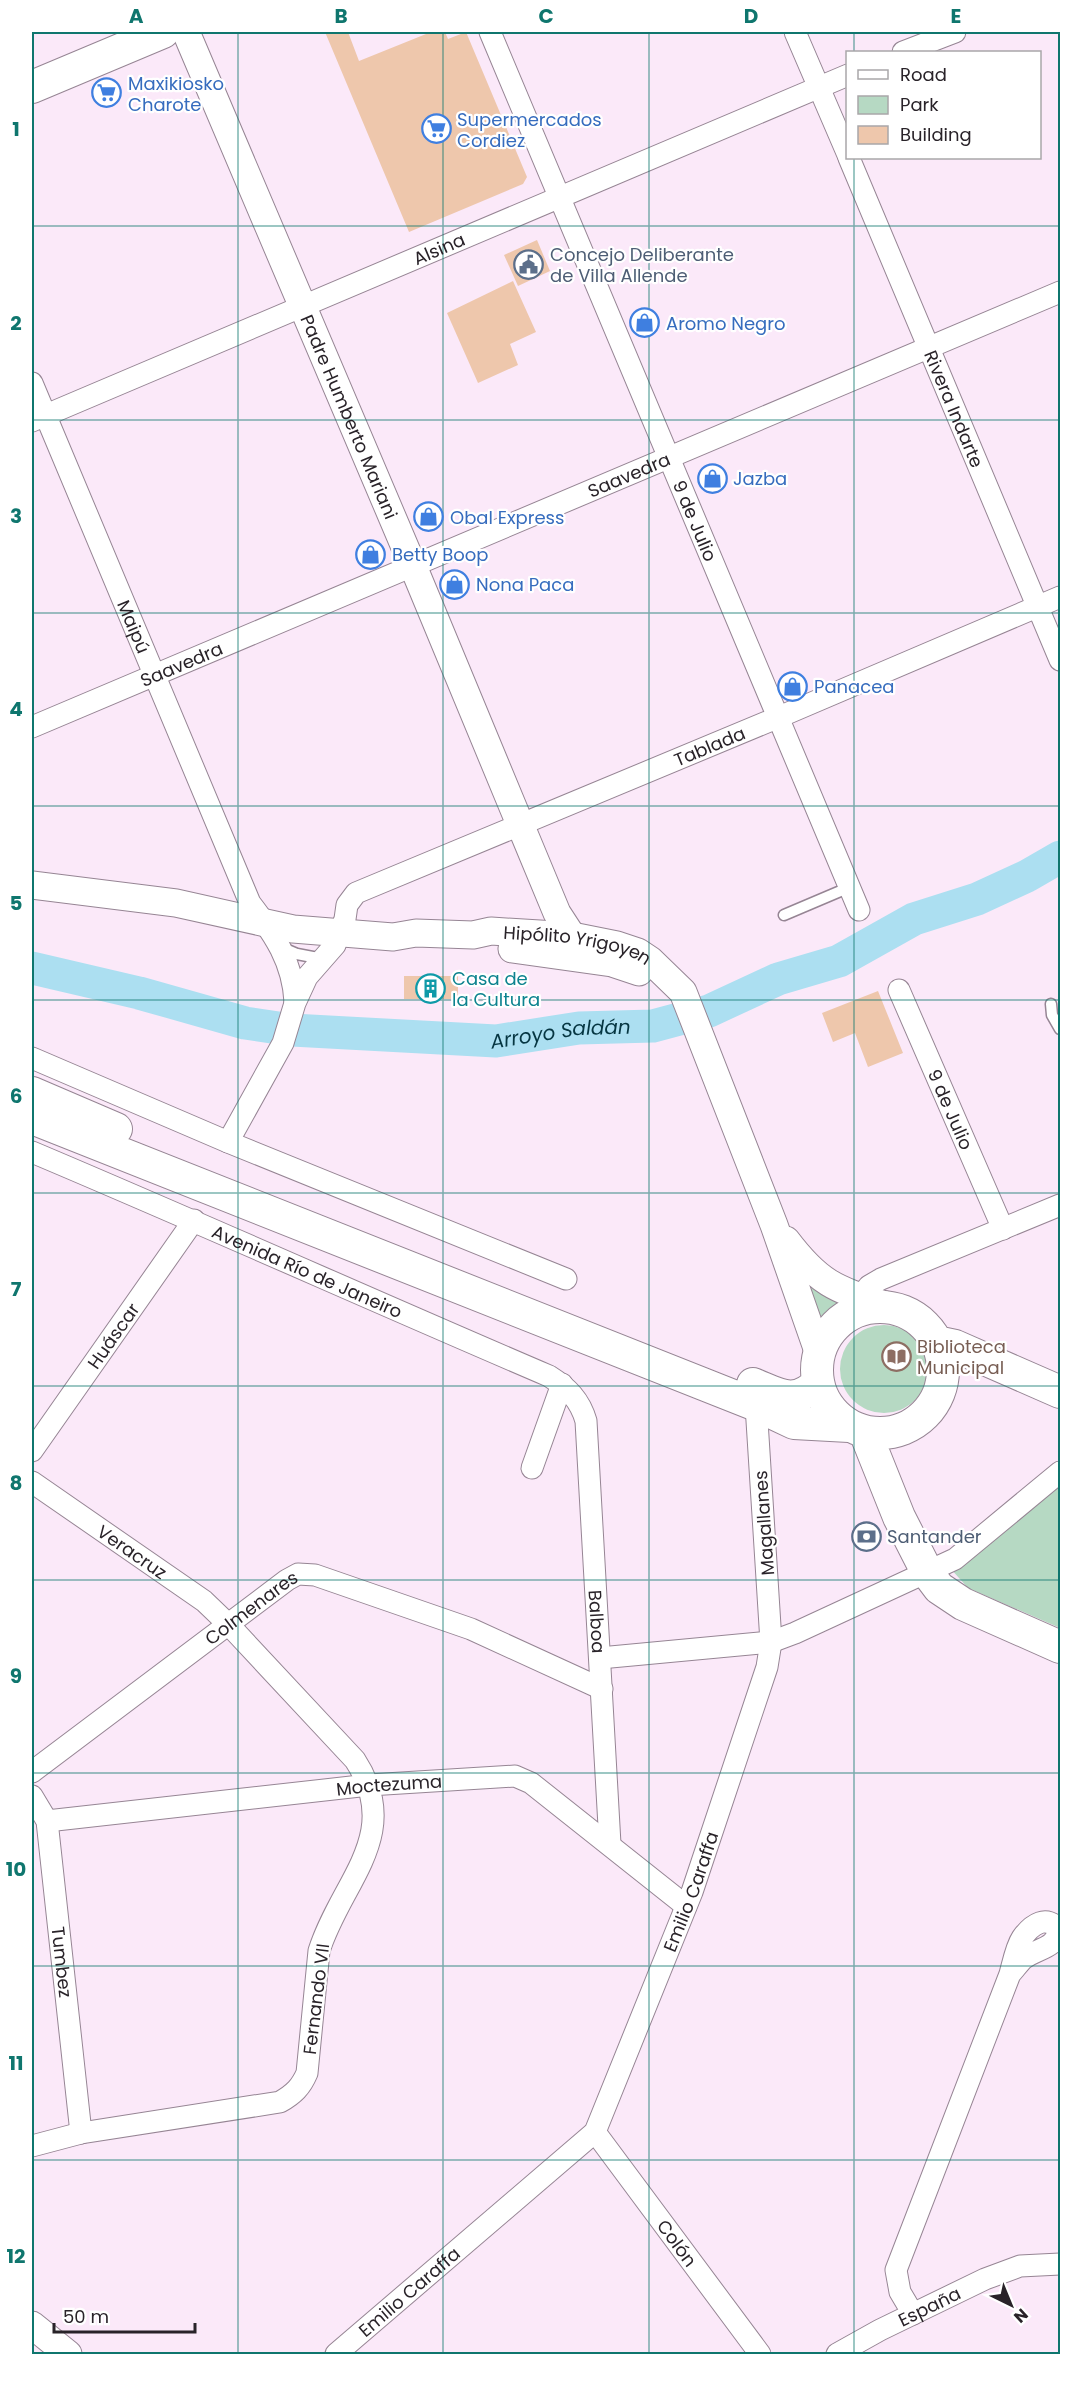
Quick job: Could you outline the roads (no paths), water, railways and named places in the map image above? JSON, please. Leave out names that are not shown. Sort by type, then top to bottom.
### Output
[{"type":"main road","points":[[32,87],[163,32]]},
{"type":"main road","points":[[32,1093],[204,1166],[784,1396],[802,1396],[819,1368],[828,1336],[863,1308],[917,1320],[925,1326],[936,1342],[943,1361],[942,1382],[935,1401],[922,1418],[895,1432],[880,1434],[857,1429],[794,1423],[756,1405],[32,1118]]},
{"type":"main road","points":[[936,1342],[955,1346],[1060,1392]]},
{"type":"main road","points":[[819,1368],[824,1400],[835,1414],[857,1429],[927,1572],[939,1588],[963,1604],[1060,1647]]},
{"type":"street","name":"Padre Humberto Mariani","points":[[186,32],[413,566],[557,913],[572,936]]},
{"type":"street","name":"9 de Julio","points":[[490,32],[859,910]]},
{"type":"street","name":"Rivera Indarte","points":[[795,32],[846,151]]},
{"type":"street","points":[[906,51],[955,32]]},
{"type":"street","name":"Alsina","points":[[38,418],[846,76]]},
{"type":"street","name":"Rivera Indarte","points":[[849,159],[1060,660]]},
{"type":"street","name":"Saavedra","points":[[32,727],[1060,292]]},
{"type":"street","name":"Maipú","points":[[32,383],[38,418],[155,674],[250,903],[272,934],[293,979],[295,1003]]},
{"type":"street","name":"Tablada","points":[[343,926],[347,905],[356,893],[1060,597]]},
{"type":"street","points":[[32,885],[176,903],[234,901],[250,903],[293,911],[343,926]]},
{"type":"street","points":[[176,903],[272,934],[343,926]]},
{"type":"street","points":[[272,934],[293,911]]},
{"type":"street","name":"Hipólito Yrigoyen","points":[[343,926],[395,924],[416,933],[473,935],[490,931],[572,936],[638,952],[677,987]]},
{"type":"street","points":[[228,1142],[283,1043],[295,1003],[307,977],[335,945],[343,926]]},
{"type":"street","name":"Hipólito Yrigoyen","points":[[473,935],[490,946],[612,963],[677,987]]},
{"type":"street","points":[[677,987],[701,1038],[774,1225],[819,1368]]},
{"type":"street","name":"9 de Julio","points":[[899,990],[1003,1229]]},
{"type":"street","points":[[32,1058],[228,1142],[566,1279]]},
{"type":"street","name":"Avenida Río de Janeiro","points":[[32,1152],[194,1220],[344,1288],[549,1376],[569,1392]]},
{"type":"street","points":[[774,1225],[812,1271],[863,1308],[869,1286],[881,1279],[1060,1205]]},
{"type":"street","name":"Huáscar","points":[[32,1451],[194,1220]]},
{"type":"street","points":[[532,1468],[569,1392]]},
{"type":"street","name":"Balboa","points":[[569,1392],[586,1421],[610,1844]]},
{"type":"street","name":"Magallanes","points":[[756,1405],[771,1642]]},
{"type":"street","points":[[600,1658],[771,1642],[955,1559],[1060,1472]]},
{"type":"street","name":"Veracruz","points":[[32,1482],[204,1601],[229,1625]]},
{"type":"street","name":"Colmenares","points":[[32,1772],[298,1574],[308,1574],[471,1629],[602,1689]]},
{"type":"street","name":"Fernando VII","points":[[32,2146],[81,2133],[280,2102],[301,2086],[308,2073],[319,1952],[325,1932],[372,1838],[373,1803],[369,1785],[355,1760],[229,1625]]},
{"type":"street","name":"Emilio Caraffa","points":[[336,2355],[595,2132],[686,1906],[762,1686],[771,1642]]},
{"type":"street","name":"Moctezuma","points":[[47,1821],[369,1785],[515,1776],[531,1783],[686,1906]]},
{"type":"street","name":"Tumbez","points":[[32,1796],[47,1821],[81,2133]]},
{"type":"street","points":[[913,2314],[900,2292],[896,2270],[1010,1974]]},
{"type":"street","name":"Colón","points":[[595,2132],[760,2355]]},
{"type":"street","name":"España","points":[[837,2355],[985,2279],[1020,2266],[1060,2264]]},
{"type":"street","points":[[32,2325],[68,2355]]},
{"type":"lane","points":[[784,915],[850,887]]},
{"type":"lane","points":[[272,934],[297,954],[323,959]]},
{"type":"lane","points":[[1051,1004],[1052,1015],[1060,1029]]},
{"type":"waterway","name":"Arroyo Saldán","points":[[32,968],[139,993],[245,1023],[292,1030],[496,1041],[579,1028],[653,1026],[709,1011],[778,979],[839,961],[914,919],[977,899],[1027,876],[1060,857]]},
{"type":"place","name":"Maxikiosko Charote","points":[[107,93]]},
{"type":"place","name":"Supermercados Cordiez","points":[[436,129]]},
{"type":"place","name":"Concejo Deliberante de Villa Allende","points":[[529,264]]},
{"type":"place","name":"Aromo Negro","points":[[645,323]]},
{"type":"place","name":"Jazba","points":[[712,478]]},
{"type":"place","name":"Obal Express","points":[[429,517]]},
{"type":"place","name":"Betty Boop","points":[[371,554]]},
{"type":"place","name":"Nona Paca","points":[[455,584]]},
{"type":"place","name":"Panacea","points":[[793,686]]},
{"type":"place","name":"Casa de la Cultura","points":[[431,988]]},
{"type":"place","name":"Biblioteca Municipal","points":[[896,1356]]},
{"type":"place","name":"Santander","points":[[866,1536]]}]
